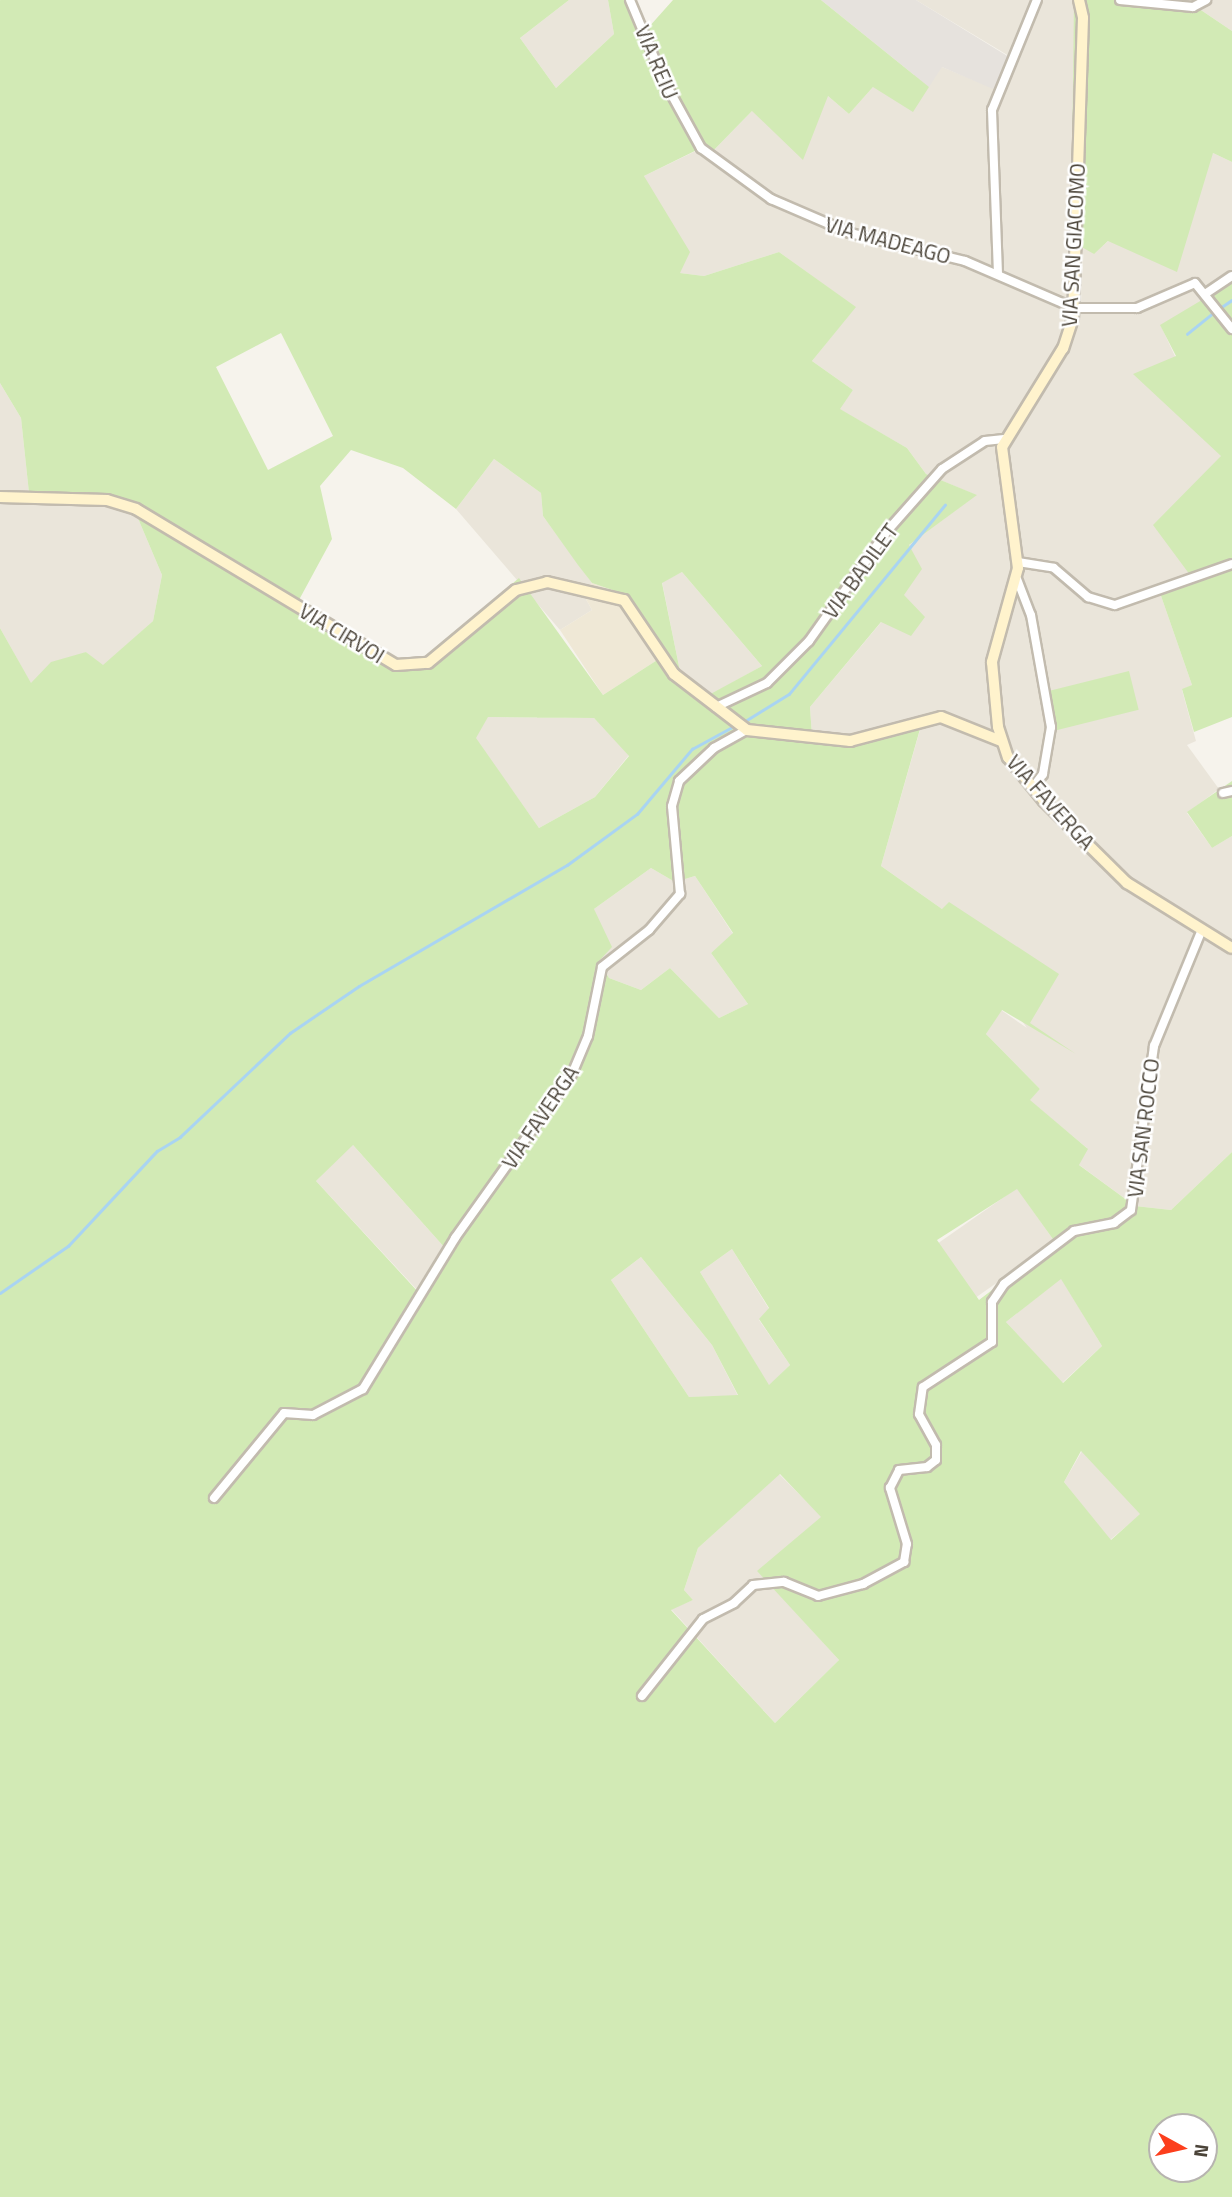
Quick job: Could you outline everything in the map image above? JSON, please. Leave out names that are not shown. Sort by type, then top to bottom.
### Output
[{"type":"street","name":"VIA REIU","points":[[630,0],[684,123]]},
{"type":"street","points":[[998,274],[992,110],[1037,0]]},
{"type":"street","name":"VIA SAN GIACOMO","points":[[1001,741],[992,662],[1017,579],[1018,562],[1000,465],[1004,439],[1063,348],[1074,308],[1083,18],[1079,0]]},
{"type":"street","points":[[1120,0],[1193,7],[1206,0]]},
{"type":"street","name":"VIA MADEAGO","points":[[684,123],[726,172],[819,223],[998,274],[1074,308],[1137,308],[1188,282],[1205,294]]},
{"type":"street","points":[[1232,276],[1205,294],[1232,330]]},
{"type":"street","name":"VIA BADILET","points":[[716,707],[767,683],[809,641],[888,530],[942,469],[985,441],[1004,439]]},
{"type":"street","name":"VIA CIRVOI","points":[[0,497],[107,500],[136,509],[381,658],[406,667],[428,663],[525,584],[547,582],[615,597],[631,605],[674,674],[747,730]]},
{"type":"street","points":[[1018,562],[1054,568],[1088,597],[1115,605],[1232,564]]},
{"type":"street","points":[[1017,579],[1031,615],[1051,727],[1043,774],[1034,786]]},
{"type":"street","name":"VIA FAVERGA","points":[[214,1498],[284,1413],[313,1415],[363,1389],[421,1294],[572,1074],[588,1036],[602,967],[649,930],[680,894],[682,875],[672,814],[679,781],[714,748],[747,730],[850,741],[941,717],[1001,741],[1034,786],[1127,883],[1201,932],[1232,948]]},
{"type":"street","name":"VIA SAN ROCCO","points":[[642,1696],[703,1619],[734,1603],[753,1585],[784,1582],[818,1596],[863,1584],[904,1562],[907,1544],[890,1488],[899,1470],[927,1467],[936,1460],[936,1445],[919,1414],[923,1387],[992,1342],[992,1302],[1004,1284],[1074,1231],[1114,1223],[1131,1210],[1154,1046],[1201,932]]},
{"type":"shaded area","points":[[569,0],[608,0],[614,34],[556,88],[520,38]]},
{"type":"shaded area","points":[[821,0],[916,0],[1009,57],[993,89],[942,67],[929,87]]},
{"type":"shaded area","points":[[916,0],[1074,0],[1093,254],[1213,153],[1232,162],[1232,282],[1161,326],[1221,456],[1193,580],[1160,593],[1192,685],[1182,690],[1196,741],[1187,745],[1219,789],[1187,813],[1212,848],[1232,836],[1232,1152],[1171,1210],[1135,1206],[1078,1164],[1087,1148],[1029,1100],[1040,1089],[986,1034],[1001,1010],[1027,1028],[942,909],[881,866],[924,716],[847,740],[812,736],[810,707],[904,595],[909,545],[976,495],[926,474],[907,448],[839,409],[853,390],[812,361],[855,307],[779,252],[704,276],[680,273],[644,176],[704,147],[711,153],[752,111],[828,96],[849,114],[873,87],[942,67],[993,88],[1009,56]]},
{"type":"shaded area","points":[[1186,0],[1232,0],[1232,31]]},
{"type":"shaded area","points":[[0,383],[21,418],[29,493],[93,494],[137,516],[162,575],[153,621],[103,666],[86,652],[31,684],[0,628]]},
{"type":"shaded area","points":[[494,459],[541,493],[543,516],[592,583],[582,592],[592,610],[560,630],[456,509]]},
{"type":"shaded area","points":[[682,572],[762,666],[705,698],[681,676],[662,582]]},
{"type":"shaded area","points":[[592,583],[630,596],[665,655],[603,695],[560,630],[592,610],[582,592]]},
{"type":"shaded area","points":[[487,717],[594,718],[629,755],[595,797],[539,828],[475,738]]},
{"type":"shaded area","points":[[651,868],[675,882],[695,876],[733,934],[711,953],[748,1004],[719,1018],[670,968],[641,990],[609,978],[599,961],[594,909]]},
{"type":"shaded area","points":[[352,1144],[445,1248],[421,1294],[316,1181]]},
{"type":"shaded area","points":[[1017,1188],[1055,1242],[976,1297],[938,1243]]},
{"type":"shaded area","points":[[732,1249],[769,1309],[759,1320],[790,1365],[769,1386],[700,1272]]},
{"type":"shaded area","points":[[641,1257],[712,1345],[738,1396],[689,1397],[611,1280]]},
{"type":"shaded area","points":[[1061,1278],[1102,1346],[1062,1383],[1006,1322]]},
{"type":"shaded area","points":[[1082,1451],[1141,1514],[1110,1540],[1064,1482]]},
{"type":"shaded area","points":[[779,1474],[822,1517],[758,1571],[839,1660],[775,1723],[671,1609],[693,1600],[684,1590],[698,1548]]},
{"type":"green space","points":[[0,0],[569,0],[520,38],[556,88],[614,34],[608,0],[636,0],[648,28],[673,0],[821,0],[929,87],[913,112],[873,87],[849,114],[828,96],[803,160],[752,111],[711,153],[703,147],[644,176],[690,252],[680,273],[704,276],[779,252],[856,307],[812,361],[853,390],[840,409],[907,448],[926,474],[977,495],[909,545],[922,569],[904,595],[925,617],[911,636],[881,622],[810,707],[812,736],[847,740],[924,715],[881,866],[942,909],[949,902],[1059,974],[1030,1023],[1076,1054],[1002,1010],[986,1034],[1040,1089],[1030,1100],[1088,1149],[1079,1165],[1135,1206],[1171,1210],[1232,1152],[1232,2197],[0,2197],[0,628],[31,683],[51,662],[86,652],[103,665],[153,621],[162,575],[137,516],[93,494],[29,493],[21,418],[0,383]],"holes":[[[281,333],[333,436],[268,470],[216,367]],[[351,450],[403,468],[456,509],[494,459],[541,493],[543,516],[578,565],[592,583],[630,596],[665,655],[603,695],[519,578],[407,671],[377,661],[293,611],[332,539],[320,486]],[[682,572],[762,666],[705,697],[681,676],[662,583]],[[488,717],[594,718],[629,756],[595,797],[539,828],[476,738]],[[651,868],[675,882],[695,876],[733,933],[711,953],[748,1004],[719,1018],[670,968],[641,990],[609,978],[599,961],[612,947],[594,909]],[[353,1145],[445,1248],[420,1294],[316,1181]],[[1017,1189],[1055,1242],[979,1300],[937,1240]],[[732,1249],[769,1308],[759,1319],[790,1365],[769,1385],[700,1272]],[[641,1257],[712,1345],[738,1395],[689,1397],[611,1280]],[[1061,1279],[1102,1346],[1063,1383],[1006,1322]],[[1081,1451],[1140,1514],[1111,1540],[1064,1482]],[[780,1474],[821,1517],[757,1571],[839,1660],[775,1723],[671,1610],[693,1600],[684,1590],[698,1548]]]},
{"type":"green space","points":[[1074,0],[1186,0],[1232,31],[1232,162],[1213,153],[1177,272],[1108,241],[1094,254],[1071,241]]},
{"type":"green space","points":[[1232,282],[1232,717],[1194,732],[1182,689],[1192,685],[1160,593],[1193,579],[1153,525],[1221,456],[1133,374],[1176,356],[1160,325]]},
{"type":"green space","points":[[1129,671],[1139,710],[1051,732],[1042,693]]},
{"type":"green space","points":[[1232,781],[1232,836],[1212,848],[1187,812]]},
{"type":"waterway","points":[[1220,308],[1232,300]]},
{"type":"waterway","points":[[1187,334],[1214,312]]},
{"type":"waterway","points":[[742,723],[789,694],[945,505]]},
{"type":"waterway","points":[[0,1293],[68,1246],[157,1151],[180,1137],[290,1033],[359,986],[567,865],[637,814],[692,749],[736,725]]}]
